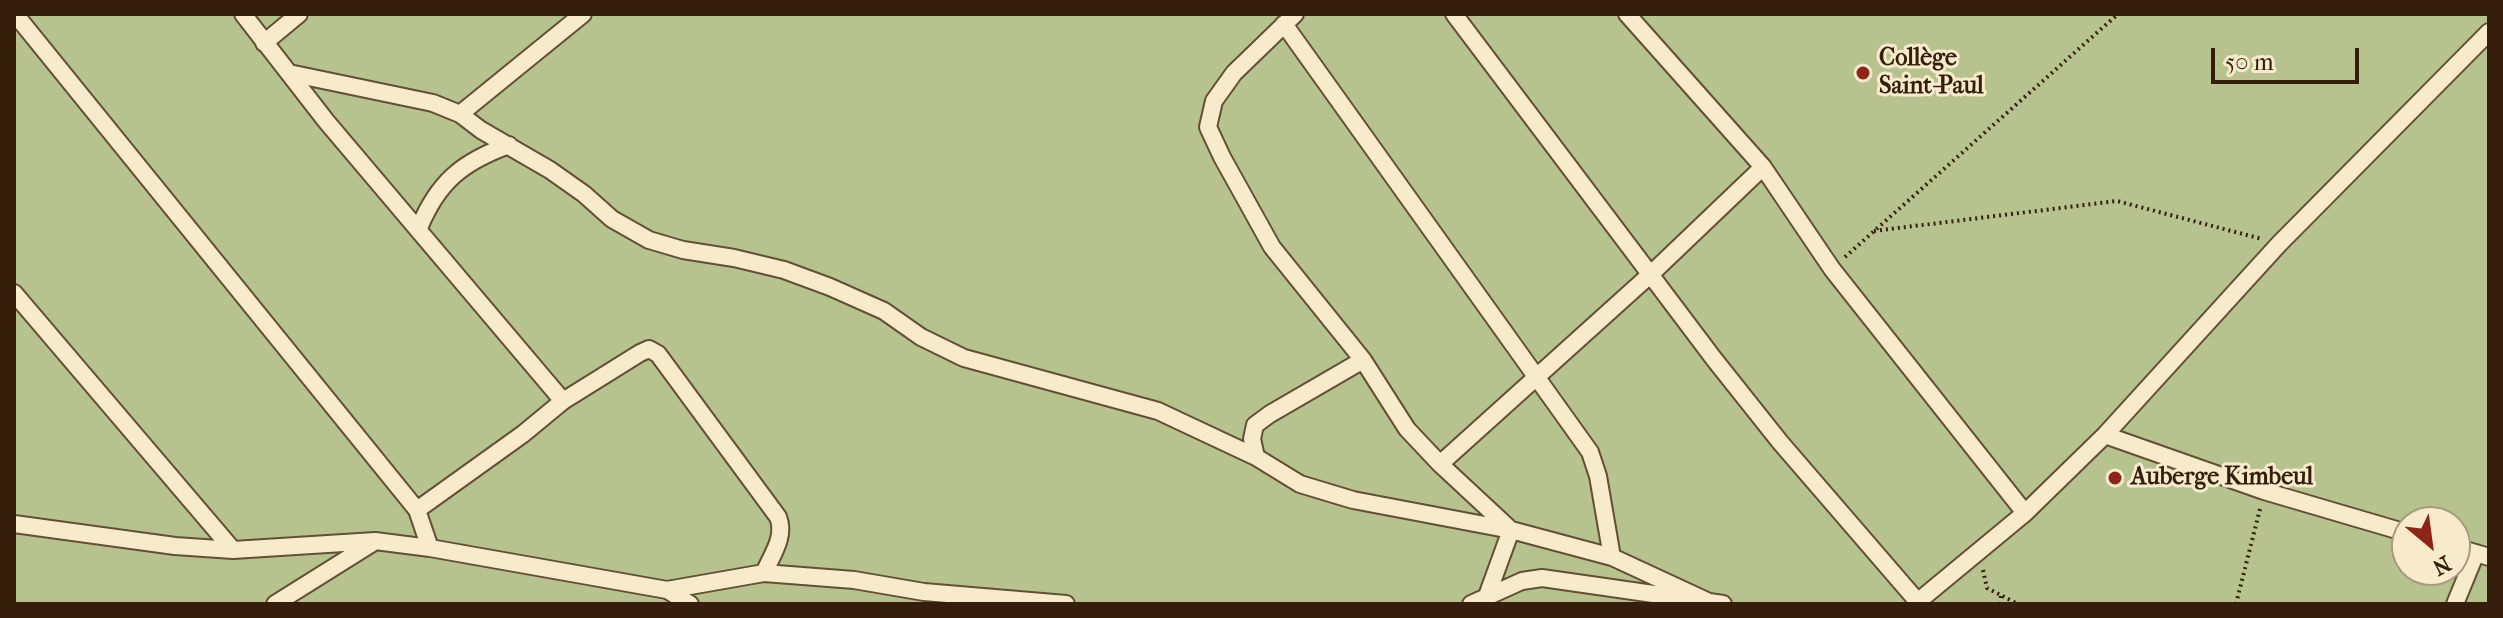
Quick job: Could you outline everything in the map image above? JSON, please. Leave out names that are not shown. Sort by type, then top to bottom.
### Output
[{"type":"street","points":[[15,14],[417,510],[430,548]]},
{"type":"street","points":[[243,14],[326,121],[563,401]]},
{"type":"street","points":[[264,43],[299,14]]},
{"type":"street","points":[[460,114],[583,14]]},
{"type":"street","points":[[1454,14],[1714,359],[1916,603],[2025,513],[2105,435],[2279,244],[2489,32]]},
{"type":"street","points":[[1627,14],[1763,167],[1832,269],[2025,513]]},
{"type":"street","points":[[1511,530],[1407,429],[1363,360],[1272,247],[1208,127],[1214,101],[1234,73],[1290,19],[1590,452],[1598,476],[1612,557]]},
{"type":"street","points":[[289,73],[433,103],[460,114],[509,145],[584,194],[612,219],[649,240],[784,270],[830,287],[884,311],[921,337],[964,358],[1158,411],[1256,457],[1300,484],[1353,500],[1511,530],[1612,557],[1715,602]]},
{"type":"street","points":[[419,228],[430,202],[457,170],[483,154],[509,145]]},
{"type":"street","points":[[1440,464],[1652,273],[1763,167]]},
{"type":"street","points":[[14,293],[233,550]]},
{"type":"street","points":[[417,510],[523,434],[563,401],[649,349],[658,354],[778,517],[782,526],[781,535],[764,573]]},
{"type":"street","points":[[1256,457],[1252,439],[1255,425],[1363,360]]},
{"type":"street","points":[[2105,435],[2264,491],[2391,528]]},
{"type":"street","points":[[14,524],[175,546],[233,550],[375,541],[667,590],[764,573],[854,580],[924,592],[1066,604]]},
{"type":"street","points":[[1487,596],[1511,530]]},
{"type":"street","points":[[275,604],[375,541]]},
{"type":"street","points":[[2455,604],[2483,555]]},
{"type":"street","points":[[1471,604],[1522,581],[1542,578],[1715,602]]},
{"type":"street","points":[[667,590],[690,604]]},
{"type":"path","points":[[1832,269],[2118,14]]},
{"type":"path","points":[[1874,231],[2117,201],[2279,244]]},
{"type":"path","points":[[2236,604],[2264,491]]},
{"type":"path","points":[[1979,552],[1987,588],[2018,604]]},
{"type":"path","points":[[2000,604],[2001,596]]},
{"type":"green space","points":[[14,14],[2489,14],[2489,604],[14,604]]},
{"type":"place","name":"Collège Saint-Paul","points":[[1863,73]]},
{"type":"place","name":"Auberge Kimbeul","points":[[2115,478]]}]
